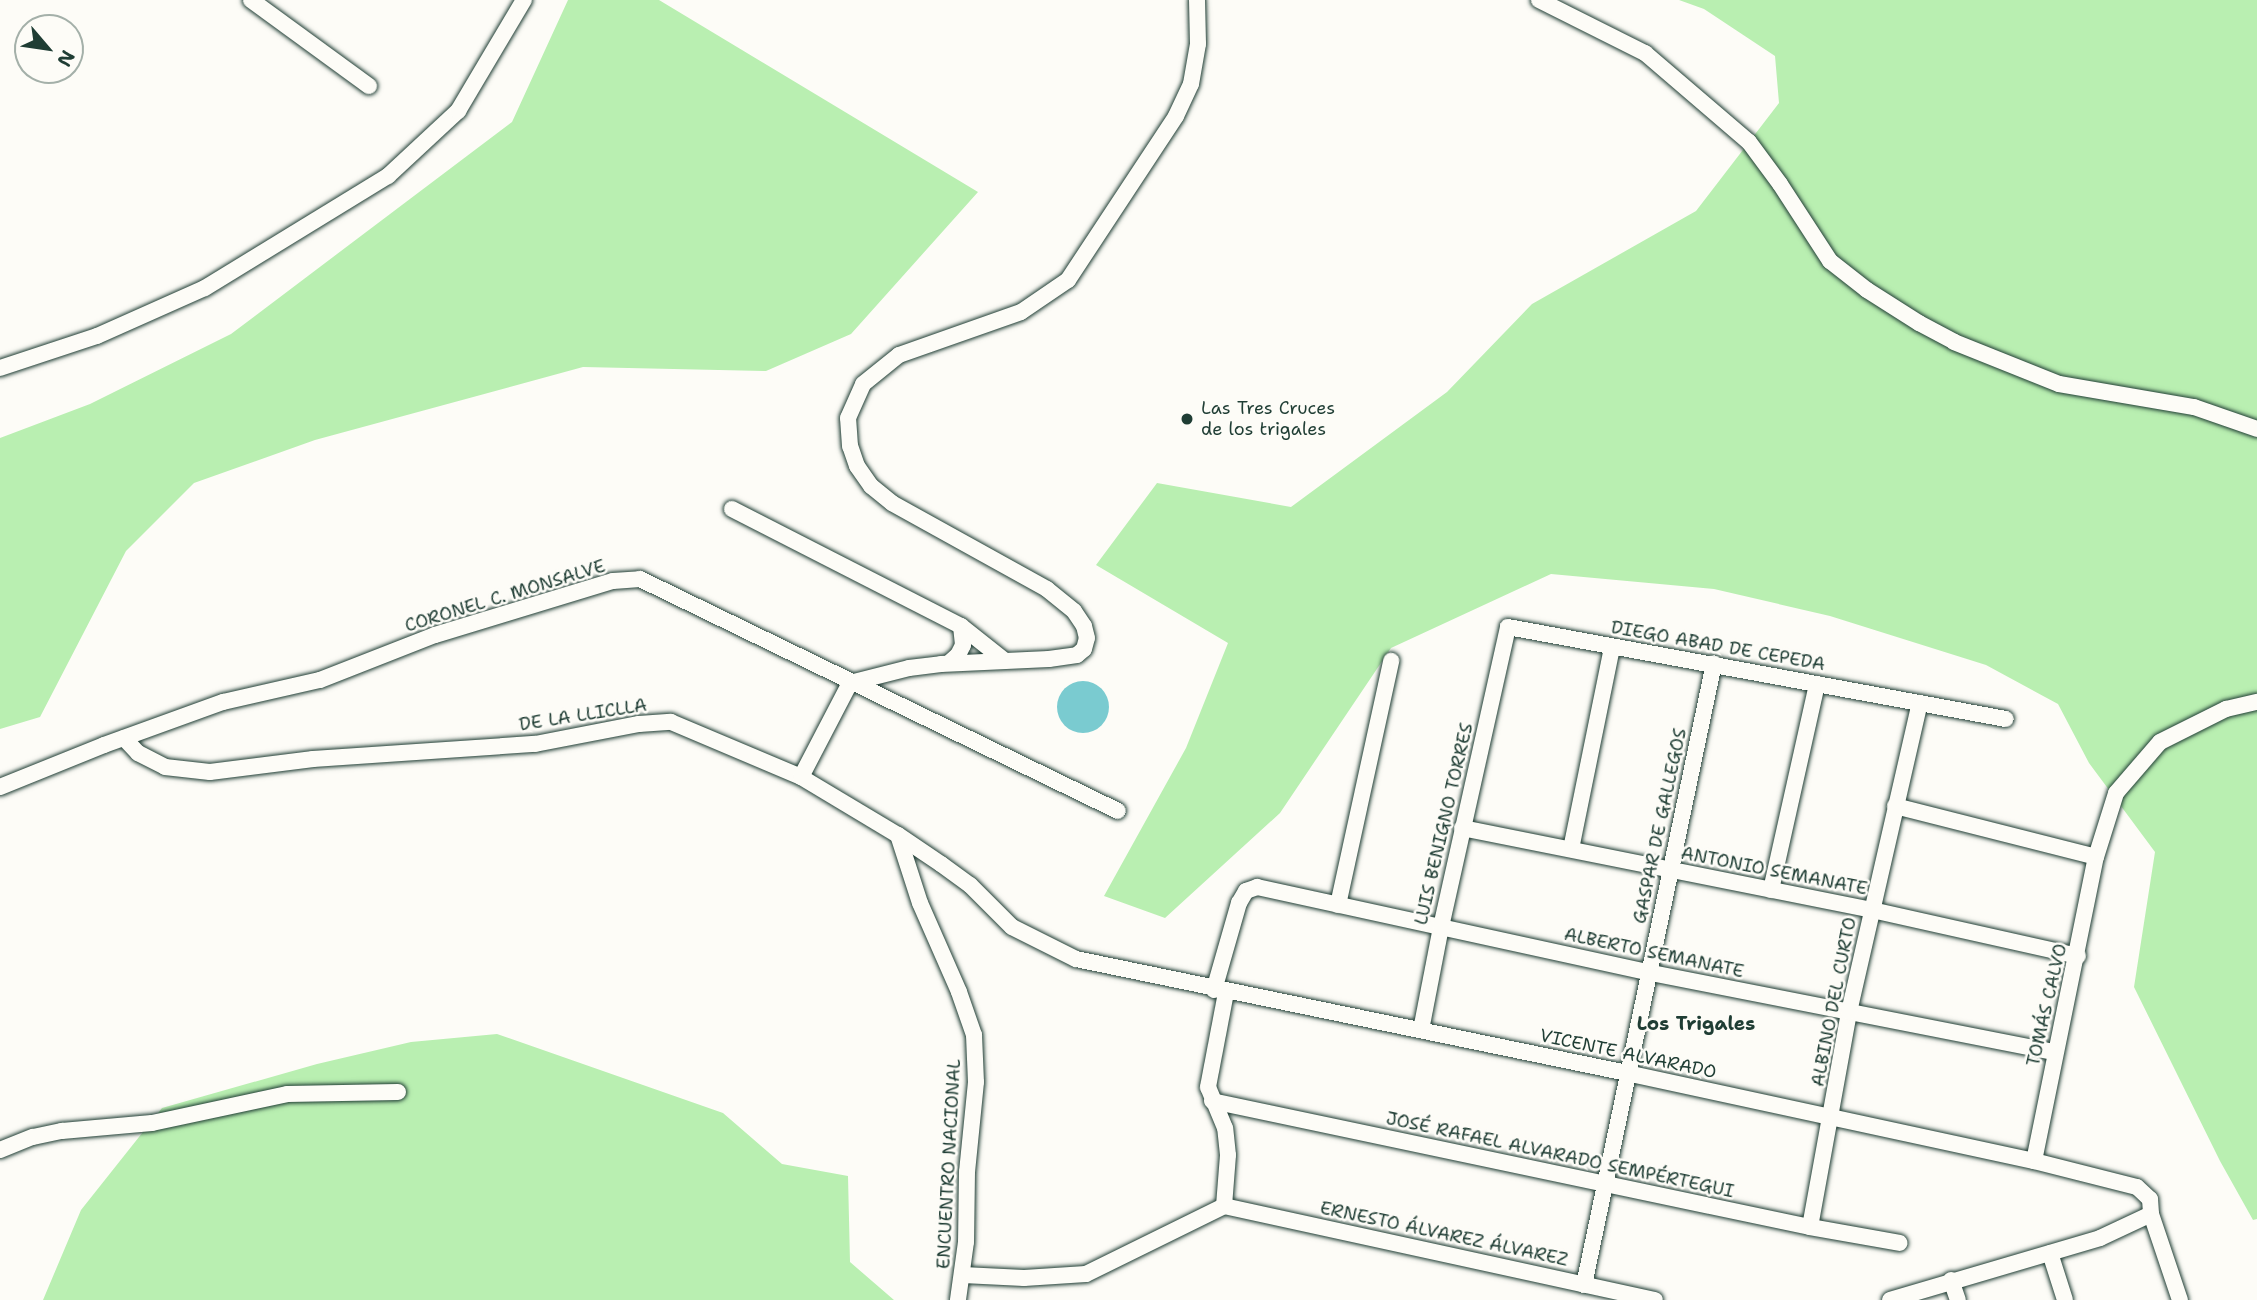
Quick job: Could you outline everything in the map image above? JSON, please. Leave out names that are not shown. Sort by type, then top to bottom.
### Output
[{"type":"street","points":[[251,0],[369,86]]},
{"type":"street","points":[[0,368],[97,336],[205,288],[388,176],[457,111],[524,0]]},
{"type":"street","points":[[801,777],[849,683],[909,668],[1077,655],[1084,649],[1087,638],[1084,626],[1074,611],[1047,589],[892,503],[871,486],[857,466],[850,446],[848,418],[863,384],[899,355],[1021,312],[1068,280],[1176,116],[1191,84],[1198,44],[1197,0]]},
{"type":"street","points":[[1542,2],[1594,26],[1656,62],[1749,142],[1830,261],[1867,290],[1919,323],[1954,342],[2059,384],[2194,407],[2257,429]]},
{"type":"street","points":[[732,509],[961,626],[1005,661]]},
{"type":"street","name":"CORONEL C. MONSALVE","points":[[0,787],[124,737],[223,702],[320,680],[435,635],[613,581],[640,579],[849,683],[1118,811]]},
{"type":"street","points":[[949,663],[958,655],[963,645],[961,626]]},
{"type":"street","name":"DIEGO ABAD DE CEPEDA","points":[[1508,627],[2006,719]]},
{"type":"street","name":"LUIS BENIGNO TORRES","points":[[1421,1030],[1462,828],[1508,627]]},
{"type":"street","points":[[1571,849],[1612,647]]},
{"type":"street","points":[[1338,905],[1391,661]]},
{"type":"street","name":"GASPAR DE GALLEGOS","points":[[1584,1285],[1714,663]]},
{"type":"street","points":[[1771,890],[1817,684]]},
{"type":"street","name":"TOMÁS CALVO","points":[[2034,1161],[2055,1052],[2078,956],[2096,857],[2116,793],[2160,742],[2226,709],[2257,702]]},
{"type":"street","name":"ALBINO DEL CURTO","points":[[1810,1227],[1849,1012],[1920,703]]},
{"type":"street","name":"DE LA LLICLLA","points":[[124,737],[138,753],[165,767],[210,772],[313,760],[535,744],[639,724],[671,722],[801,777],[898,835],[970,885],[1012,927],[1076,959]]},
{"type":"street","points":[[1895,806],[2096,857]]},
{"type":"street","name":"ANTONIO SEMANATE","points":[[1462,828],[1872,909],[2078,956]]},
{"type":"street","name":"ENCUENTRO NACIONAL","points":[[898,835],[920,903],[959,992],[974,1035],[976,1082],[958,1300]]},
{"type":"street","name":"ALBERTO SEMANATE","points":[[1220,991],[1239,903],[1246,891],[1257,887],[1651,973],[2055,1052]]},
{"type":"street","name":"VICENTE ALVARADO","points":[[1076,959],[1220,991],[1627,1073],[2034,1161],[2137,1187],[2150,1199],[2151,1214],[2180,1300]]},
{"type":"street","points":[[962,1275],[1024,1278],[1086,1274],[1224,1206],[1228,1156],[1226,1128],[1208,1087],[1220,991]]},
{"type":"street","points":[[0,1150],[33,1137],[62,1131],[152,1122],[287,1094],[398,1092]]},
{"type":"street","name":"JOSÉ RAFAEL ALVARADO SEMPÉRTEGUI","points":[[1212,1101],[1810,1227],[1900,1243]]},
{"type":"street","name":"ERNESTO ÁLVAREZ ÁLVAREZ","points":[[1224,1206],[1655,1300]]},
{"type":"street","points":[[1890,1300],[2100,1238],[2151,1214]]},
{"type":"street","points":[[2050,1253],[2065,1300]]},
{"type":"street","points":[[1951,1280],[1958,1300]]},
{"type":"green space","points":[[568,0],[659,0],[978,192],[851,334],[766,371],[583,367],[315,440],[194,483],[126,551],[40,717],[0,729],[0,438],[90,404],[231,334],[512,122]]},
{"type":"green space","points":[[1679,0],[2257,0],[2257,1219],[2253,1220],[2220,1161],[2134,987],[2155,852],[2089,763],[2058,704],[1986,665],[1830,616],[1714,589],[1551,574],[1391,648],[1280,813],[1165,918],[1104,896],[1186,748],[1228,643],[1096,565],[1157,483],[1291,507],[1447,392],[1532,304],[1696,211],[1779,103],[1775,56],[1704,9]]},
{"type":"green space","points":[[497,1034],[723,1113],[782,1164],[848,1176],[850,1262],[894,1300],[43,1300],[81,1210],[162,1108],[317,1064],[411,1042]]},
{"type":"water","points":[[1083,681],[1093,683],[1101,689],[1107,697],[1107,717],[1101,725],[1093,731],[1083,733],[1073,731],[1065,725],[1059,717],[1057,707],[1059,697],[1065,689],[1073,683]]},
{"type":"place","name":"Las Tres Cruces de los trigales","points":[[1187,419]]},
{"type":"district","name":"Los Trigales","points":[[1696,1024]]}]
